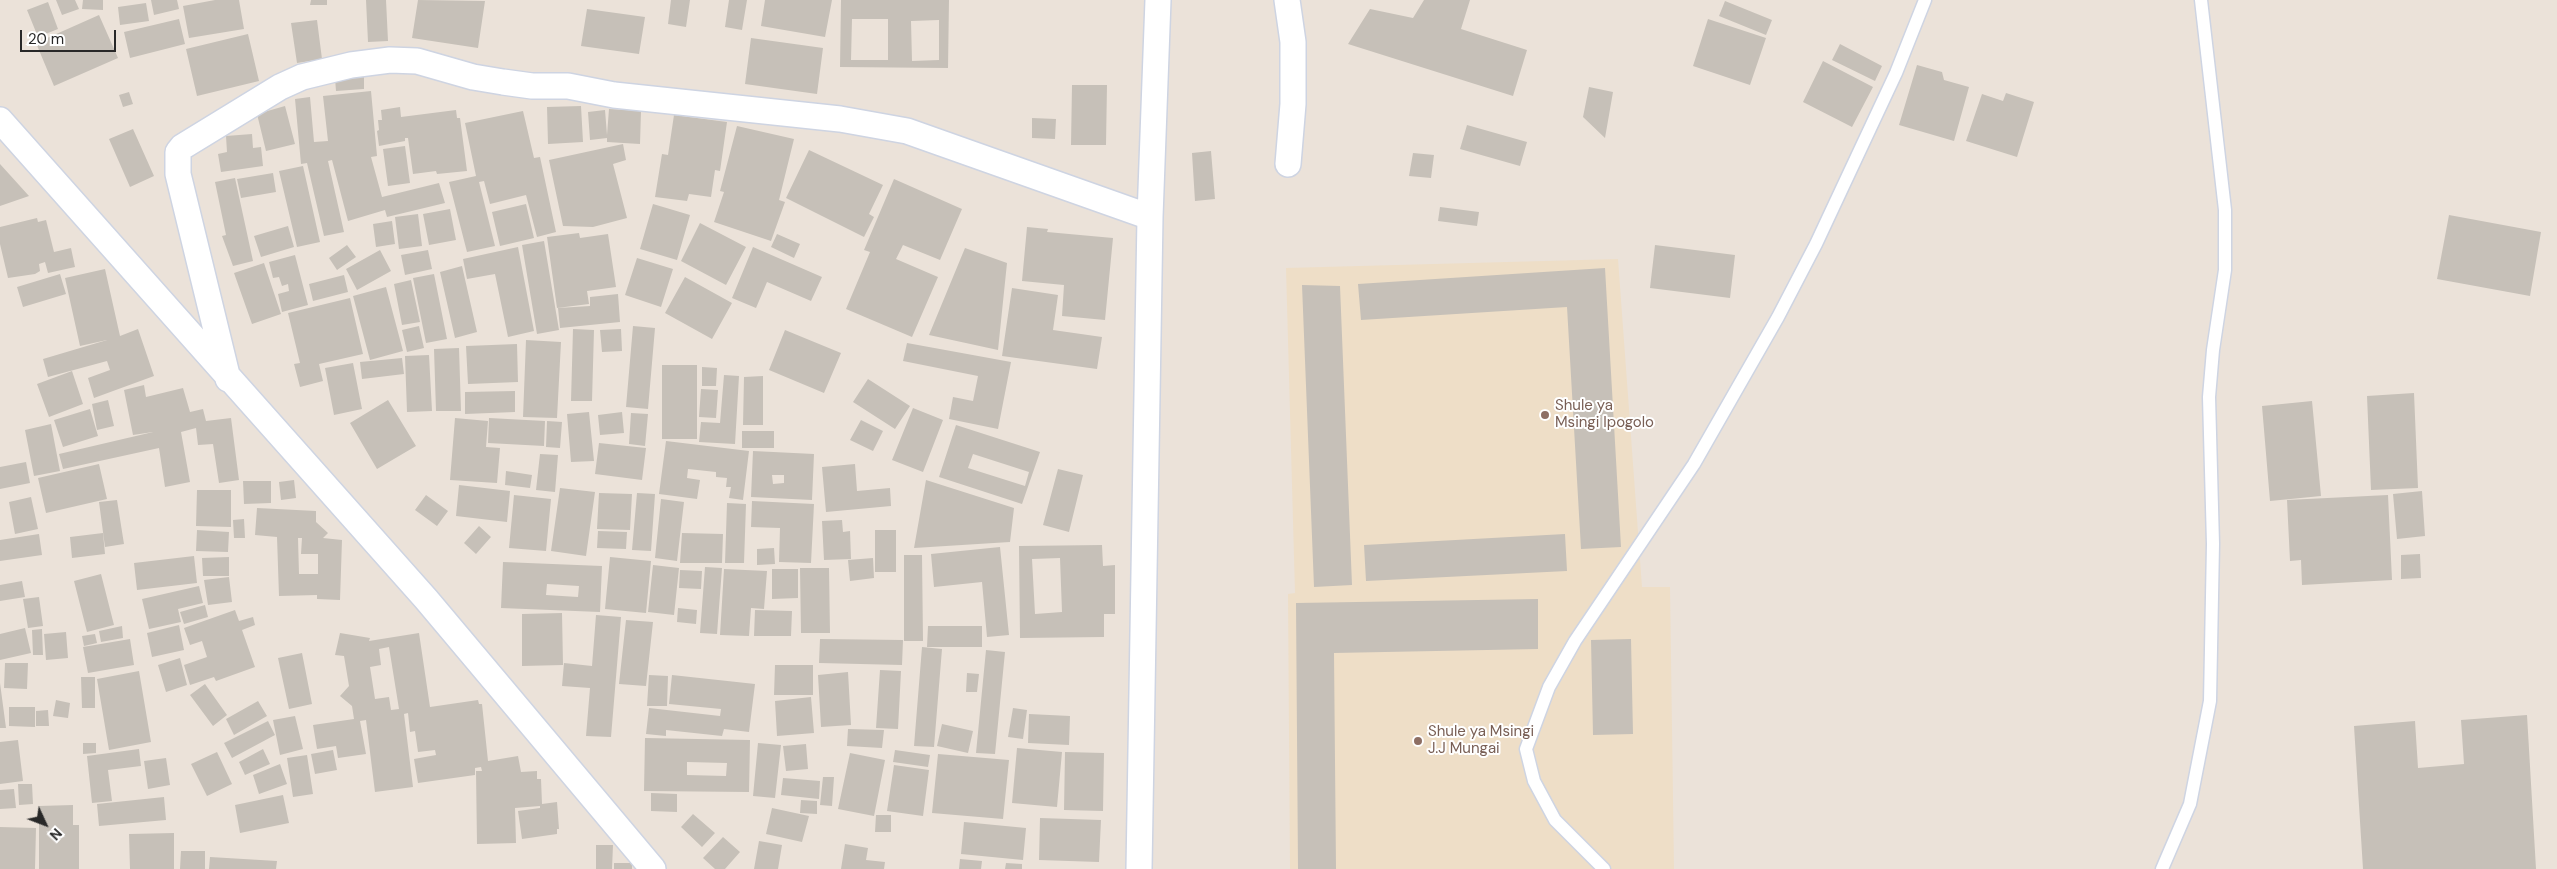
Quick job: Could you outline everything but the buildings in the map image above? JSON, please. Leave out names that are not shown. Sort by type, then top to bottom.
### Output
[{"type":"street","points":[[1138,869],[1150,217],[1158,0]]},
{"type":"street","points":[[1287,0],[1293,42],[1293,104],[1288,164]]},
{"type":"street","points":[[228,378],[178,174],[178,152],[182,147],[280,86],[302,77],[351,65],[390,60],[417,61],[473,77],[503,82],[532,86],[568,86],[614,94],[840,119],[907,131],[1150,217]]},
{"type":"street","points":[[0,120],[432,607],[653,869]]},
{"type":"lane","points":[[1604,869],[1555,820],[1534,781],[1526,749],[1549,687],[1575,641],[1694,464],[1778,317],[1816,244],[1896,73],[1925,0]]},
{"type":"lane","points":[[2162,869],[2190,804],[2210,701],[2213,544],[2209,396],[2213,350],[2225,270],[2226,210],[2201,0]]},
{"type":"shaded area","points":[[1618,259],[1642,587],[1670,587],[1674,869],[1290,869],[1288,594],[1295,593],[1286,268]]},
{"type":"place","name":"Shule ya Msingi Ipogolo","points":[[1545,415]]},
{"type":"place","name":"Shule ya Msingi J.J Mungai","points":[[1418,741]]}]
